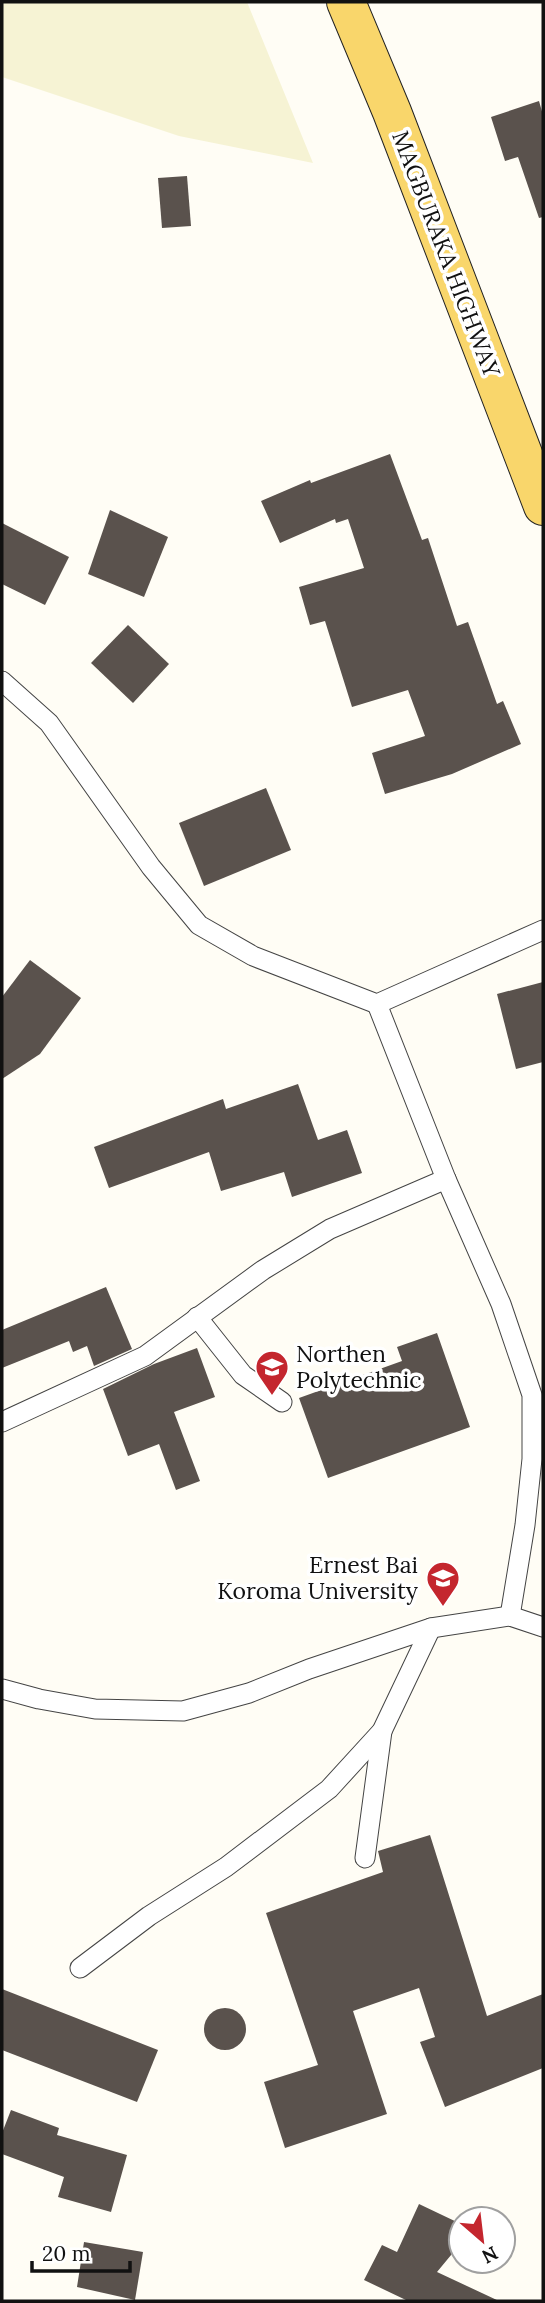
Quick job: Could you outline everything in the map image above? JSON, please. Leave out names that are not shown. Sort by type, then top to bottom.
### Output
[{"type":"main road","name":"MAGBURAKA HIGHWAY","points":[[346,2],[392,112],[543,506]]},
{"type":"lane","points":[[2,681],[49,723],[151,867],[200,926],[253,956],[377,1004],[543,930]]},
{"type":"lane","points":[[377,1004],[446,1179],[501,1304],[532,1395],[532,1459],[510,1616]]},
{"type":"lane","points":[[2,1422],[145,1356],[262,1270],[330,1229],[446,1179]]},
{"type":"lane","points":[[197,1317],[243,1375],[282,1402]]},
{"type":"lane","points":[[2,1689],[95,1709],[183,1711],[249,1693],[309,1669],[431,1628],[510,1616],[543,1627]]},
{"type":"lane","points":[[80,1968],[149,1916],[226,1867],[329,1788],[382,1731],[431,1628]]},
{"type":"lane","points":[[365,1858],[382,1731]]},
{"type":"shaded area","points":[[2,2],[247,2],[313,163],[179,136],[2,77]]},
{"type":"building","points":[[539,101],[543,115],[543,217],[539,218],[518,157],[505,161],[491,117]]},
{"type":"building","points":[[187,176],[191,226],[162,228],[158,178]]},
{"type":"building","points":[[390,454],[422,540],[428,538],[457,626],[468,622],[497,704],[503,701],[521,744],[452,774],[385,794],[372,753],[425,736],[408,690],[352,707],[325,621],[310,625],[299,587],[364,568],[348,519],[336,523],[335,519],[280,543],[261,501],[310,480],[311,483]]},
{"type":"building","points":[[110,510],[168,537],[144,597],[88,574]]},
{"type":"building","points":[[2,523],[69,557],[45,605],[2,584]]},
{"type":"building","points":[[128,625],[169,664],[133,703],[91,663]]},
{"type":"building","points":[[266,788],[291,850],[204,886],[179,823]]},
{"type":"building","points":[[30,960],[81,998],[40,1054],[2,1079],[2,997]]},
{"type":"building","points":[[543,982],[543,1062],[516,1069],[497,994]]},
{"type":"building","points":[[298,1084],[318,1140],[347,1130],[362,1173],[292,1197],[284,1172],[221,1191],[209,1152],[109,1188],[94,1147],[223,1099],[226,1109]]},
{"type":"building","points":[[106,1287],[132,1349],[94,1366],[87,1346],[73,1352],[69,1341],[2,1368],[2,1330]]},
{"type":"building","points":[[437,1333],[470,1427],[328,1478],[299,1398],[402,1361],[397,1347]]},
{"type":"building","points":[[197,1348],[215,1397],[174,1412],[200,1481],[176,1490],[159,1444],[128,1456],[103,1389],[154,1364]]},
{"type":"building","points":[[430,1835],[487,2016],[543,1994],[543,2068],[445,2107],[420,2042],[435,2037],[419,1988],[353,2011],[387,2114],[285,2148],[264,2082],[318,2065],[266,1913],[383,1872],[378,1851]]},
{"type":"building","points":[[2,1989],[158,2050],[137,2102],[2,2050]]},
{"type":"building","points":[[225,2008],[240,2014],[246,2029],[240,2044],[225,2050],[210,2044],[204,2029],[210,2014]]},
{"type":"building","points":[[11,2110],[59,2128],[57,2135],[127,2155],[111,2212],[58,2197],[64,2177],[2,2154],[2,2133]]},
{"type":"building","points":[[419,2204],[447,2217],[447,2260],[437,2272],[499,2301],[408,2301],[364,2280],[382,2245],[397,2252]]},
{"type":"building","points":[[84,2242],[143,2252],[135,2300],[77,2287]]},
{"type":"place","name":"Northen Polytechnic","points":[[272,1397]]},
{"type":"place","name":"Ernest Bai Koroma University","points":[[443,1608]]}]
